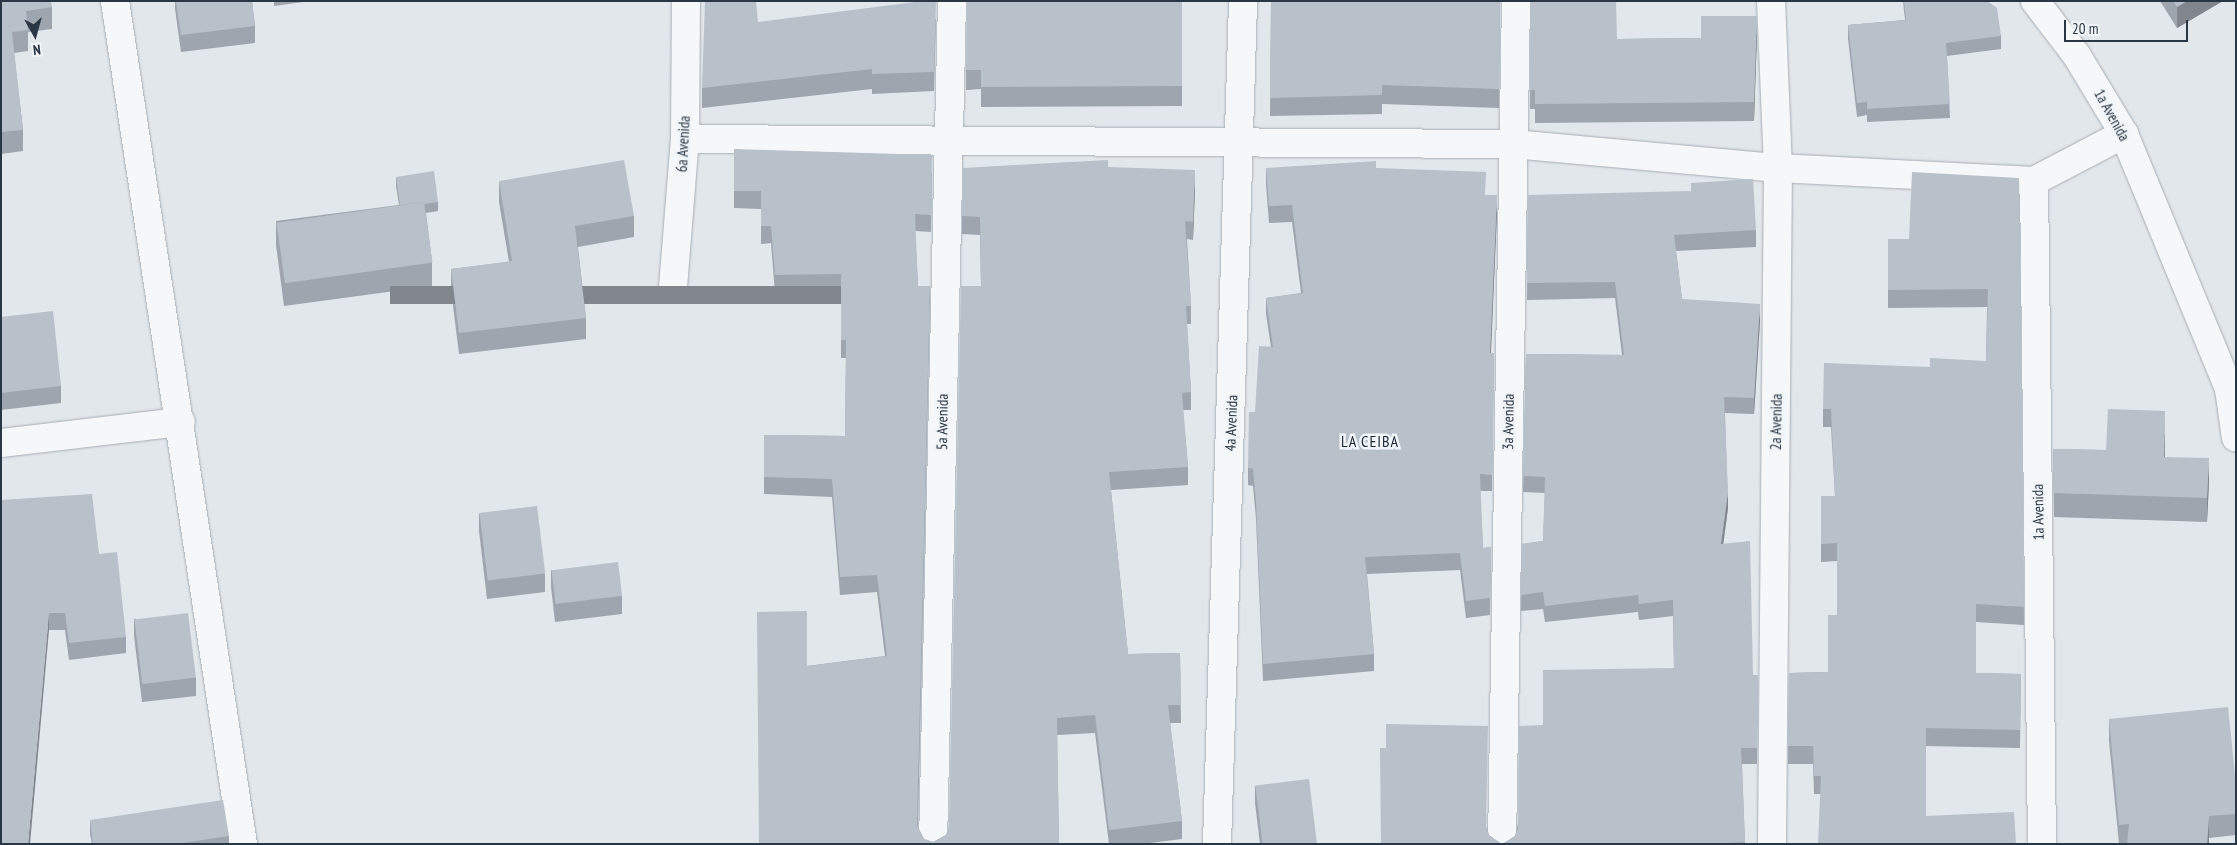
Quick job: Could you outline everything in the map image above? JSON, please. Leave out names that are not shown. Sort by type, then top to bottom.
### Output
[{"type":"street","points":[[115,1],[181,422],[243,844]]},
{"type":"street","name":"6a Avenida","points":[[673,288],[684,139],[686,1]]},
{"type":"street","name":"5a Avenida","points":[[932,844],[952,1]]},
{"type":"street","name":"4a Avenida","points":[[1217,844],[1243,1]]},
{"type":"street","name":"3a Avenida","points":[[1502,844],[1516,1]]},
{"type":"street","name":"2a Avenida","points":[[1771,1],[1778,168],[1772,844]]},
{"type":"street","name":"1a Avenida","points":[[2035,1],[2078,56],[2124,134],[2229,389],[2236,438]]},
{"type":"street","points":[[684,139],[949,139],[1513,144],[1778,168],[2034,181],[2124,134]]},
{"type":"street","name":"1a Avenida","points":[[2034,181],[2042,844]]},
{"type":"street","points":[[1,443],[181,422]]},
{"type":"building","points":[[1,1],[51,1],[52,7],[26,11],[28,30],[12,32],[23,130],[1,132]]},
{"type":"building","points":[[176,1],[252,1],[255,26],[181,35]]},
{"type":"building","points":[[705,1],[756,1],[758,22],[923,1],[936,1],[934,72],[872,74],[872,69],[702,88]]},
{"type":"building","points":[[967,1],[1182,1],[1182,86],[981,87],[981,70],[966,70]]},
{"type":"building","points":[[1271,1],[1500,1],[1499,89],[1382,85],[1382,95],[1270,98]]},
{"type":"building","points":[[1531,1],[1616,1],[1617,39],[1701,38],[1701,16],[1757,16],[1754,102],[1535,104],[1535,90],[1530,90]]},
{"type":"building","points":[[1904,1],[1987,1],[1997,8],[2001,36],[1946,43],[1950,104],[1867,109],[1867,102],[1857,103],[1848,25],[1906,20]]},
{"type":"building","points":[[2173,1],[2187,1],[2177,7]]},
{"type":"building","points":[[734,149],[932,155],[931,215],[915,214],[918,286],[930,286],[917,826],[924,839],[933,842],[946,835],[949,827],[961,286],[981,286],[980,217],[962,216],[963,168],[1108,160],[1108,167],[1195,170],[1193,222],[1185,221],[1191,306],[1186,306],[1191,392],[1182,393],[1188,467],[1109,472],[1128,654],[1180,653],[1181,705],[1168,705],[1182,821],[1109,830],[1095,715],[1057,718],[1059,844],[759,844],[757,612],[807,611],[807,666],[887,656],[877,575],[840,577],[832,479],[764,477],[764,435],[845,436],[846,340],[841,340],[841,274],[775,275],[771,226],[761,226],[761,191],[734,191]]},
{"type":"building","points":[[624,160],[634,216],[575,226],[586,318],[459,333],[451,269],[512,261],[499,181]]},
{"type":"building","points":[[1376,161],[1376,168],[1486,172],[1485,195],[1497,195],[1490,353],[1494,353],[1492,475],[1480,474],[1483,548],[1491,547],[1490,598],[1466,601],[1460,553],[1365,557],[1374,654],[1263,664],[1256,502],[1253,469],[1248,468],[1249,412],[1255,412],[1259,346],[1273,347],[1266,298],[1303,293],[1292,205],[1269,206],[1266,168]]},
{"type":"building","points":[[434,171],[438,202],[400,205],[396,177]]},
{"type":"building","points":[[1912,172],[2019,178],[2024,607],[1976,604],[1976,673],[2021,674],[2020,730],[1926,728],[1926,816],[2014,812],[2016,844],[1818,844],[1821,776],[1814,776],[1813,746],[1788,746],[1789,673],[1828,672],[1828,615],[1837,615],[1837,543],[1821,544],[1821,496],[1835,496],[1831,409],[1823,409],[1824,363],[1930,367],[1930,358],[1986,361],[1988,289],[1888,290],[1888,239],[1909,239]]},
{"type":"building","points":[[1753,179],[1756,230],[1674,235],[1682,299],[1760,304],[1754,398],[1724,397],[1728,492],[1721,544],[1750,541],[1753,675],[1758,675],[1757,748],[1741,748],[1745,842],[1728,844],[1504,843],[1515,836],[1518,828],[1519,726],[1543,725],[1543,670],[1674,668],[1673,600],[1639,604],[1638,595],[1545,606],[1543,592],[1521,595],[1522,544],[1543,541],[1545,477],[1523,476],[1526,354],[1624,355],[1615,282],[1527,283],[1528,195],[1691,191],[1691,183]]},
{"type":"building","points":[[424,202],[432,262],[285,283],[276,223]]},
{"type":"building","points":[[53,311],[61,386],[1,393],[1,317]]},
{"type":"building","points":[[2108,409],[2165,411],[2164,457],[2209,458],[2207,498],[2054,493],[2053,449],[2106,450]]},
{"type":"building","points":[[92,494],[99,554],[117,552],[126,637],[69,643],[65,613],[49,613],[28,844],[1,844],[1,500]]},
{"type":"building","points":[[537,506],[545,573],[488,581],[479,513]]},
{"type":"building","points":[[618,562],[622,596],[556,604],[551,570]]},
{"type":"building","points":[[188,613],[196,678],[142,684],[134,620]]},
{"type":"building","points":[[2228,707],[2236,784],[2236,814],[2209,816],[2207,844],[2127,844],[2129,824],[2119,825],[2109,719]]},
{"type":"building","points":[[1386,724],[1488,726],[1486,827],[1489,835],[1500,843],[1381,844],[1380,748],[1386,748]]},
{"type":"building","points":[[1309,779],[1317,844],[1263,844],[1255,786]]},
{"type":"building","points":[[223,800],[229,836],[176,844],[93,844],[90,820]]},
{"type":"district","name":"LA CEIBA","points":[[1370,441]]}]
